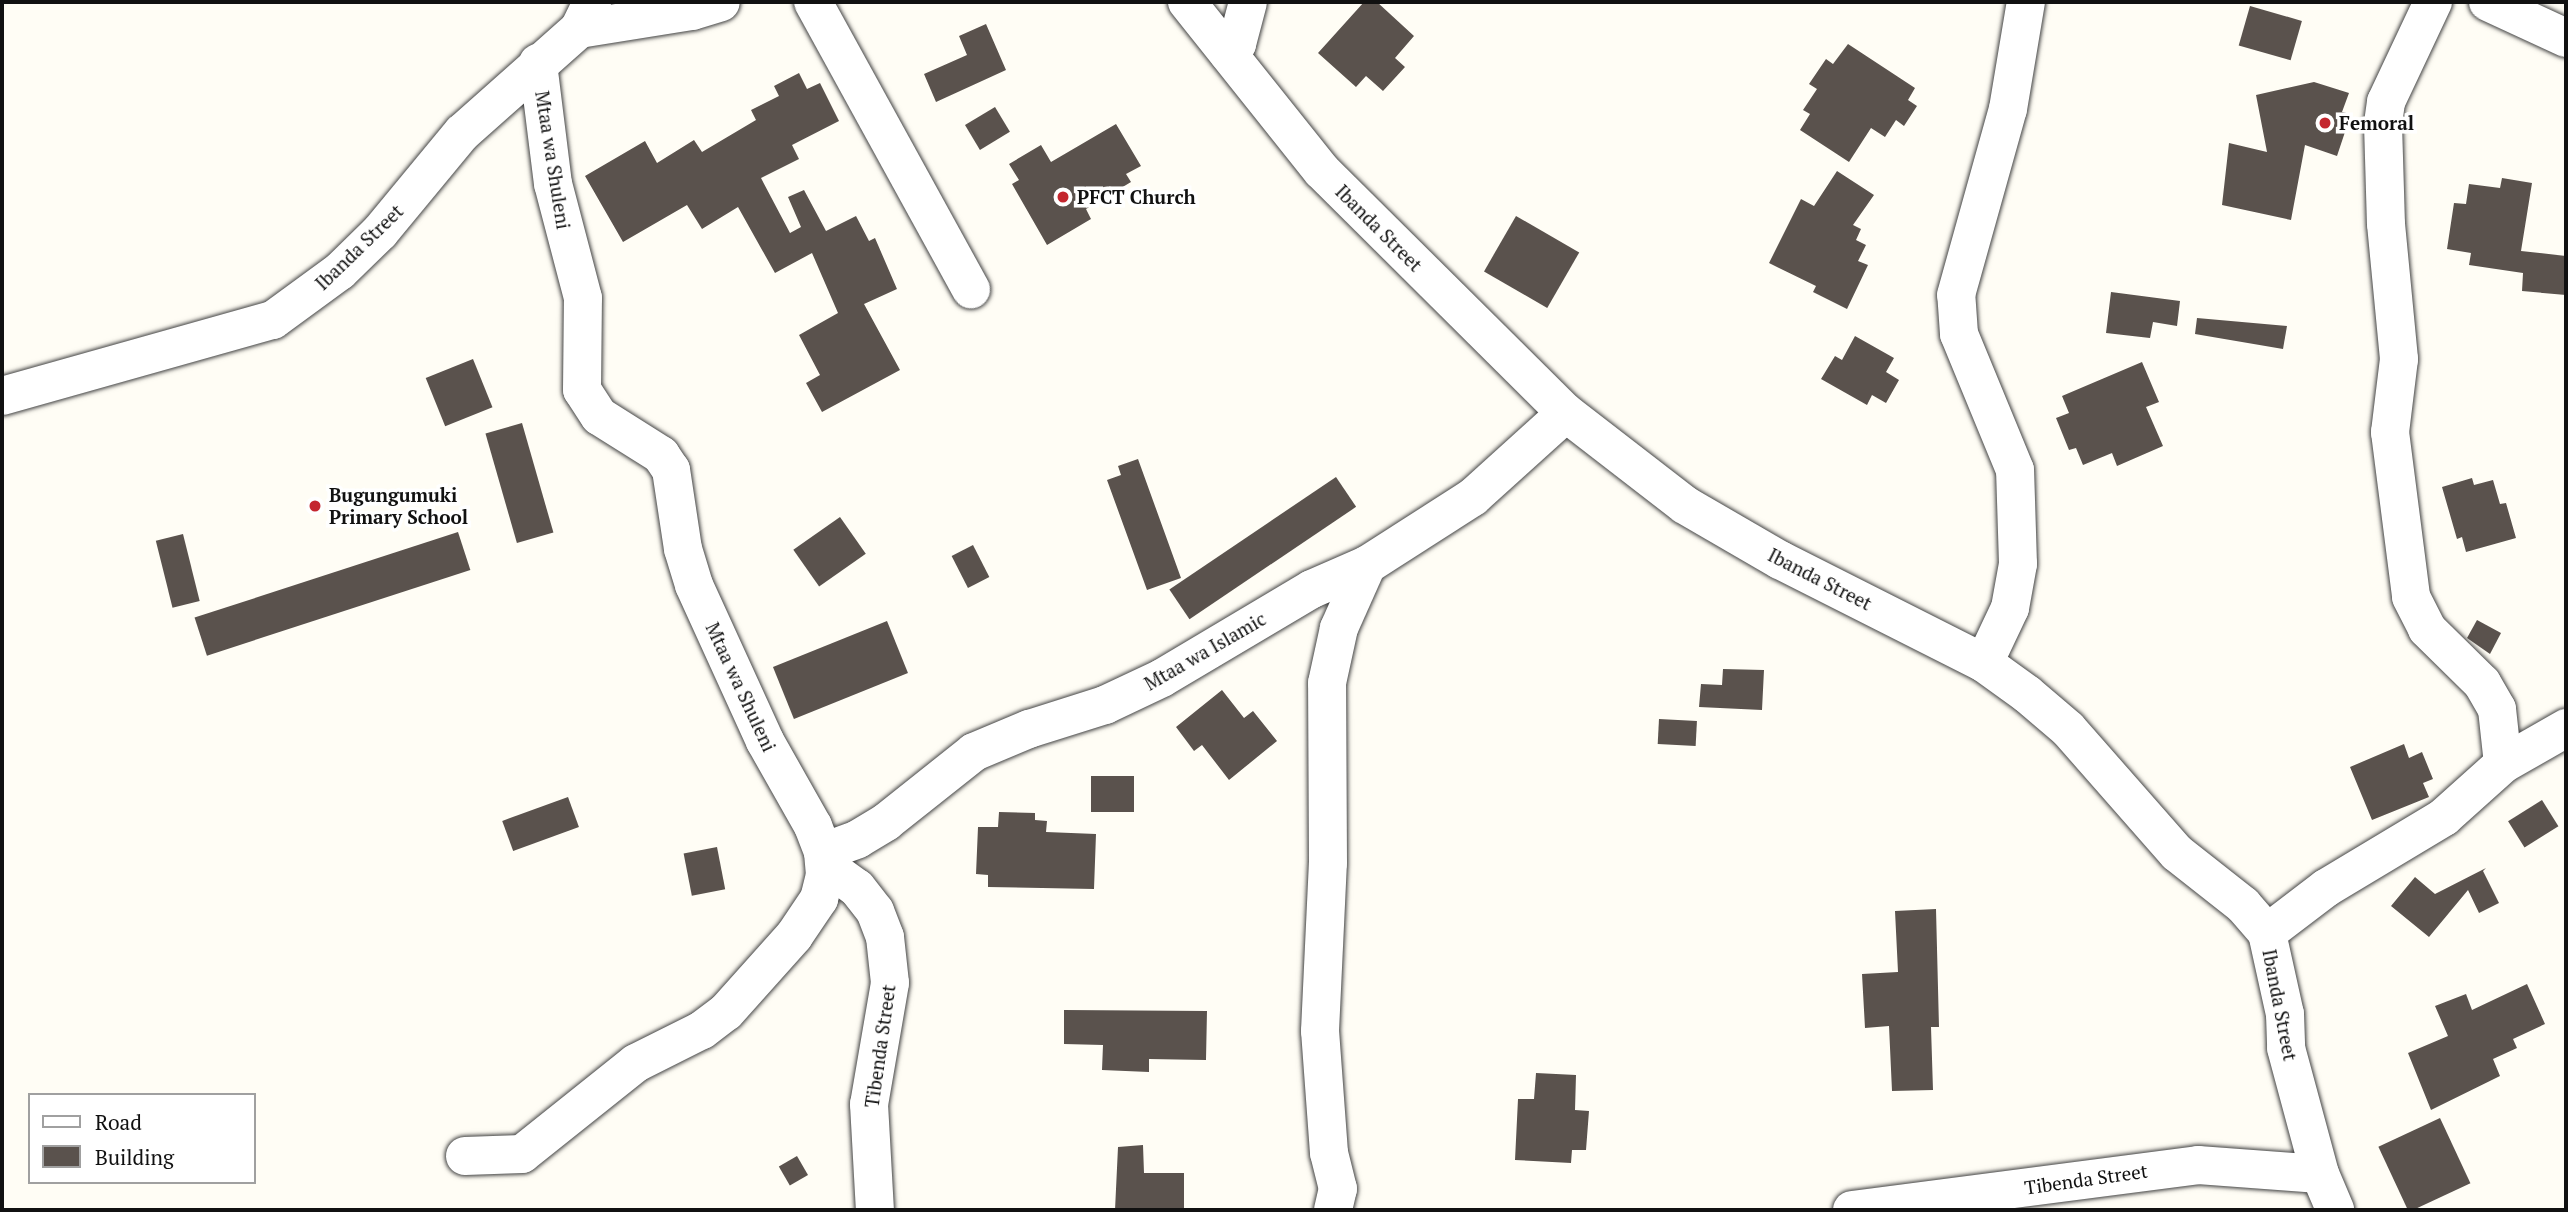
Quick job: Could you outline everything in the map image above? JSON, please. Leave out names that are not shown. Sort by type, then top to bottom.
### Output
[{"type":"street","points":[[585,15],[680,13],[721,2]]},
{"type":"street","points":[[813,2],[971,289]]},
{"type":"street","name":"Ibanda Street","points":[[1187,2],[1322,171],[1566,413],[1685,505],[1780,560],[1984,663],[2068,729],[2177,853],[2242,905],[2267,933],[2285,1014],[2286,1048],[2320,1174],[2335,1210]]},
{"type":"street","points":[[1228,53],[1237,44],[1248,2]]},
{"type":"street","points":[[1984,663],[2010,608],[2018,564],[2015,470],[1959,334],[1956,295],[2008,109],[2026,2]]},
{"type":"street","points":[[2433,2],[2386,102],[2383,124],[2386,224],[2399,359],[2390,432],[2411,597],[2427,629],[2482,683],[2497,709],[2503,764]]},
{"type":"street","points":[[2488,2],[2566,38]]},
{"type":"street","name":"Ibanda Street","points":[[2,396],[273,320],[340,271],[380,232],[462,133],[538,63],[585,15]]},
{"type":"street","name":"Mtaa wa Shuleni","points":[[538,63],[553,184],[583,298],[584,397],[599,416],[661,455],[671,470],[683,550],[694,585],[765,740],[824,858]]},
{"type":"street","name":"Mtaa wa Islamic","points":[[824,858],[886,822],[974,752],[1029,729],[1105,705],[1162,678],[1312,589],[1367,565],[1474,497],[1566,413]]},
{"type":"street","points":[[1333,1210],[1338,1189],[1327,1140],[1320,1031],[1328,863],[1327,683],[1339,628],[1367,565]]},
{"type":"street","points":[[2267,933],[2326,888],[2397,850],[2444,817],[2503,764],[2566,728]]},
{"type":"street","points":[[465,1157],[522,1154],[636,1063],[702,1030],[726,1012],[794,936],[819,899],[824,858]]},
{"type":"street","name":"Tibenda Street","points":[[824,858],[857,888],[875,911],[885,937],[890,983],[869,1104],[875,1210]]},
{"type":"street","name":"Tibenda Street","points":[[1852,1210],[2198,1165],[2320,1174]]},
{"type":"building","points":[[1364,2],[1377,2],[1414,36],[1395,58],[1405,67],[1383,91],[1366,76],[1356,87],[1318,53]]},
{"type":"building","points":[[2250,6],[2302,21],[2291,60],[2239,45]]},
{"type":"building","points":[[986,24],[1006,70],[936,102],[924,74],[967,55],[959,36]]},
{"type":"building","points":[[1848,44],[1915,88],[1908,100],[1917,106],[1904,126],[1896,120],[1885,137],[1871,128],[1849,162],[1800,130],[1810,114],[1803,110],[1817,89],[1809,84],[1826,59],[1833,64]]},
{"type":"building","points":[[799,73],[807,89],[820,83],[839,121],[792,145],[799,159],[761,178],[790,233],[801,227],[788,197],[804,190],[826,231],[856,216],[869,241],[875,238],[897,289],[864,304],[900,370],[822,412],[806,383],[820,375],[799,335],[838,313],[812,253],[775,273],[738,207],[702,229],[687,205],[623,242],[585,176],[645,141],[657,163],[694,140],[702,152],[756,120],[751,110],[779,96],[774,86]]},
{"type":"building","points":[[2314,82],[2349,93],[2342,112],[2351,114],[2337,156],[2305,145],[2291,220],[2222,205],[2229,143],[2267,152],[2256,95]]},
{"type":"building","points":[[995,107],[1010,132],[980,150],[965,125]]},
{"type":"building","name":"PFCT Church","points":[[1116,124],[1141,166],[1126,174],[1131,182],[1086,209],[1091,219],[1047,245],[1012,184],[1019,180],[1009,164],[1041,145],[1051,162]]},
{"type":"building","points":[[1837,171],[1874,195],[1853,225],[1861,229],[1856,240],[1866,245],[1858,261],[1868,265],[1847,309],[1813,292],[1816,286],[1769,263],[1801,199],[1814,206]]},
{"type":"building","points":[[2502,178],[2532,183],[2521,251],[2566,256],[2566,295],[2522,291],[2523,273],[2469,265],[2471,253],[2447,249],[2454,203],[2466,204],[2469,184],[2500,188]]},
{"type":"building","points":[[1516,216],[1579,252],[1547,308],[1484,271]]},
{"type":"building","points":[[2111,292],[2180,301],[2177,326],[2153,322],[2150,338],[2106,333]]},
{"type":"building","points":[[2197,318],[2287,326],[2283,349],[2195,334]]},
{"type":"building","points":[[1855,336],[1894,358],[1886,372],[1899,380],[1886,403],[1872,395],[1867,405],[1821,379],[1835,356],[1842,360]]},
{"type":"building","points":[[473,359],[492,407],[445,426],[426,378]]},
{"type":"building","points":[[2142,362],[2159,402],[2146,407],[2163,446],[2117,466],[2112,453],[2083,465],[2076,448],[2069,450],[2056,418],[2069,413],[2062,396]]},
{"type":"building","points":[[522,423],[553,533],[517,543],[485,433]]},
{"type":"building","points":[[1138,459],[1181,578],[1147,590],[1107,480],[1121,475],[1118,466]]},
{"type":"building","points":[[1336,477],[1356,507],[1189,619],[1169,589]]},
{"type":"building","points":[[2472,478],[2474,485],[2493,480],[2500,504],[2506,503],[2516,538],[2466,552],[2462,537],[2457,539],[2442,487]]},
{"type":"building","points":[[840,517],[866,554],[819,587],[793,550]]},
{"type":"building","points":[[458,532],[470,570],[207,656],[195,618]]},
{"type":"building","points":[[183,534],[200,601],[173,608],[156,541]]},
{"type":"building","points":[[973,545],[989,577],[968,588],[952,556]]},
{"type":"building","points":[[2477,620],[2501,633],[2490,654],[2467,638]]},
{"type":"building","points":[[887,621],[908,673],[794,719],[773,667]]},
{"type":"building","points":[[1723,669],[1764,670],[1762,710],[1699,707],[1701,684],[1722,685]]},
{"type":"building","points":[[1222,690],[1244,718],[1253,711],[1277,741],[1229,780],[1202,745],[1194,751],[1176,727]]},
{"type":"building","points":[[1659,719],[1697,721],[1696,746],[1658,744]]},
{"type":"building","points":[[2404,744],[2409,758],[2422,752],[2433,779],[2423,783],[2429,797],[2372,820],[2350,767]]},
{"type":"building","points":[[1091,776],[1134,776],[1134,812],[1091,812]]},
{"type":"building","points":[[568,797],[579,827],[513,851],[502,821]]},
{"type":"building","points":[[2542,800],[2558,826],[2525,847],[2508,821]]},
{"type":"building","points":[[999,812],[1035,813],[1035,820],[1047,821],[1046,832],[1096,834],[1094,889],[988,887],[988,875],[976,874],[978,827],[998,827]]},
{"type":"building","points":[[717,847],[725,889],[692,896],[684,853]]},
{"type":"building","points":[[2486,868],[2483,871],[2499,903],[2479,913],[2468,890],[2429,937],[2391,906],[2415,877],[2435,894]]},
{"type":"building","points":[[1936,909],[1939,1027],[1931,1027],[1933,1090],[1892,1091],[1889,1026],[1865,1028],[1862,974],[1898,972],[1895,911]]},
{"type":"building","points":[[2527,984],[2545,1024],[2513,1039],[2517,1048],[2493,1059],[2500,1076],[2431,1110],[2408,1053],[2448,1036],[2435,1006],[2466,994],[2472,1010]]},
{"type":"building","points":[[1064,1010],[1207,1011],[1206,1060],[1149,1059],[1149,1072],[1102,1070],[1103,1045],[1064,1044]]},
{"type":"building","points":[[1536,1073],[1576,1075],[1575,1110],[1589,1111],[1586,1150],[1572,1150],[1571,1163],[1515,1160],[1518,1099],[1534,1099]]},
{"type":"building","points":[[2440,1118],[2470,1183],[2408,1210],[2378,1147]]},
{"type":"building","points":[[1143,1145],[1144,1173],[1184,1173],[1184,1210],[1115,1210],[1118,1147]]},
{"type":"building","points":[[797,1156],[808,1175],[790,1186],[779,1166]]},
{"type":"place","name":"Femoral","points":[[2325,123]]},
{"type":"place","name":"PFCT Church","points":[[1063,197]]},
{"type":"place","name":"Bugungumuki Primary School","points":[[315,506]]}]
